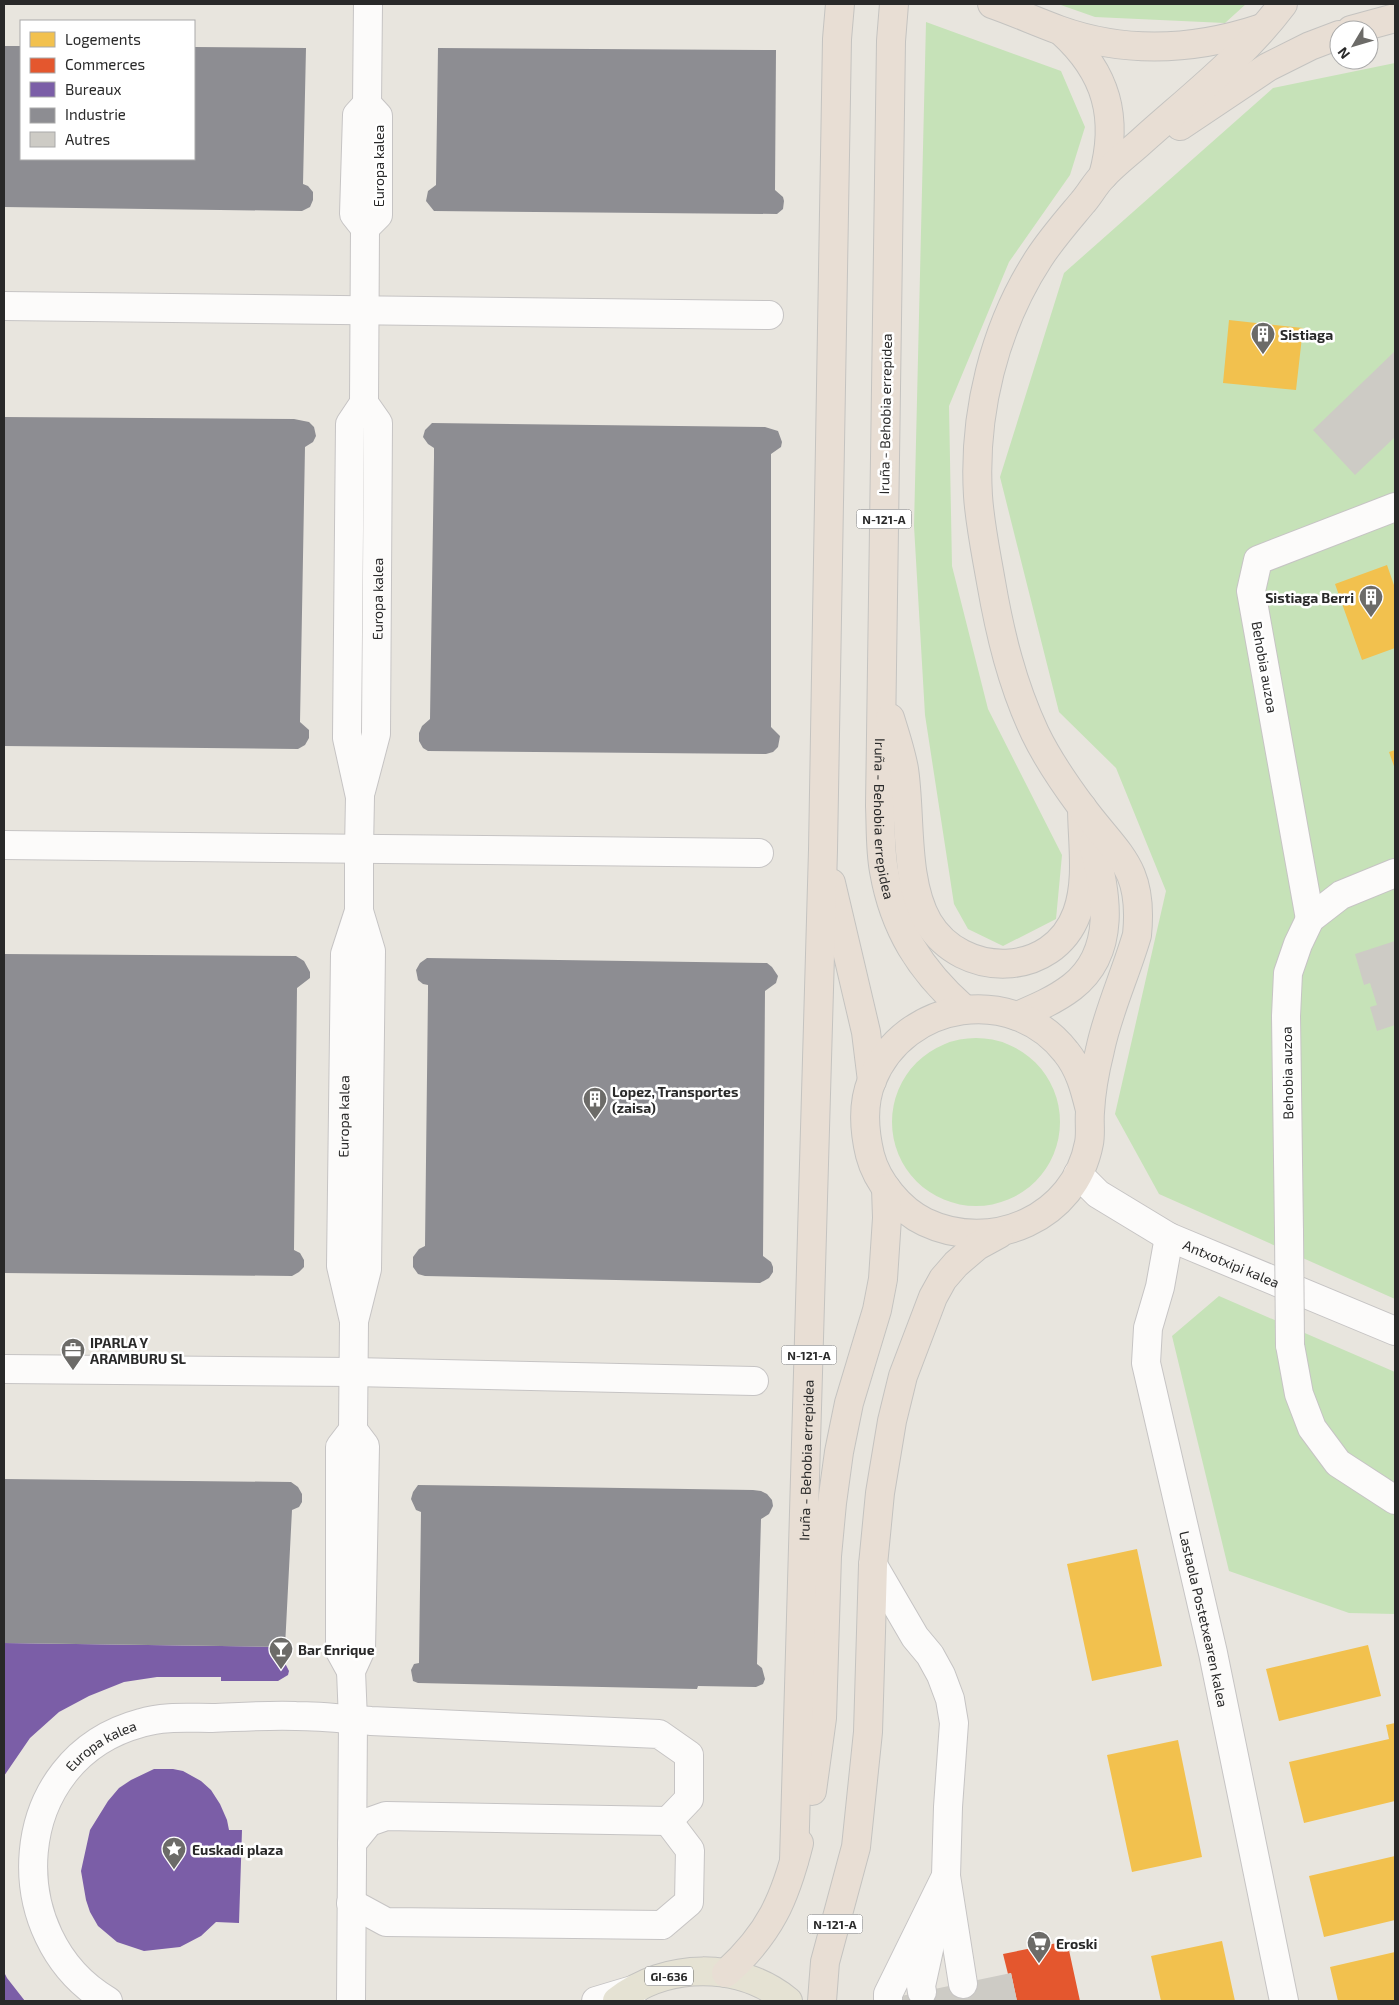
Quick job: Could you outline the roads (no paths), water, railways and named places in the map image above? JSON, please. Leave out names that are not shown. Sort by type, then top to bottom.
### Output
[{"type":"highway","name":"Iruña - Behobia errepidea","points":[[794,1860],[823,850],[837,39],[840,4]]},
{"type":"highway","name":"Iruña - Behobia errepidea","points":[[894,4],[891,51],[881,684],[880,806],[883,868],[890,900],[905,937],[921,964],[940,988],[964,1009]]},
{"type":"highway","points":[[1090,1110],[1100,1049],[1137,935],[1139,915],[1137,896],[1132,876],[1123,858],[1082,807],[1037,737],[1014,682],[1006,654],[984,541],[978,495],[978,450],[983,404],[993,360],[1005,325],[1020,291],[1038,259],[1060,229],[1103,176],[1239,53],[1266,26],[1283,4]]},
{"type":"highway","points":[[999,6],[1061,30],[1095,40],[1129,45],[1164,47],[1199,44],[1224,39],[1266,26]]},
{"type":"highway","points":[[1379,22],[1395,18]]},
{"type":"highway","points":[[1061,30],[1089,60],[1099,77],[1106,96],[1111,136],[1103,176]]},
{"type":"highway","points":[[1084,200],[1184,122],[1268,67],[1329,39]]},
{"type":"highway","points":[[881,684],[904,768],[914,878],[928,921],[938,936],[952,949],[968,958],[1004,965],[1040,955],[1055,944],[1067,931],[1076,915],[1082,898],[1082,807]]},
{"type":"highway","points":[[1017,1016],[1049,1002],[1073,986],[1088,971],[1099,949],[1106,921],[1103,884],[1082,807]]},
{"type":"highway","name":"Iruña - Behobia errepidea","points":[[823,850],[866,1032],[872,1081]]},
{"type":"highway","name":"N-121-A","points":[[822,2001],[825,1962],[856,1847],[868,1732],[873,1565],[880,1493],[892,1421],[903,1376],[920,1326],[933,1296],[943,1280],[956,1264],[977,1246],[1001,1232],[1033,1221],[1059,1201],[1078,1174],[1089,1142],[1090,1110],[1082,1080],[1067,1053],[1045,1031],[1017,1016],[991,1009],[964,1009],[933,1018],[907,1033],[886,1056],[872,1081],[865,1108],[865,1136],[872,1163],[886,1188],[903,1206],[916,1216],[947,1231],[972,1235],[1001,1232]]},
{"type":"highway","name":"Iruña - Behobia errepidea","points":[[726,1973],[742,1958],[769,1923],[789,1882],[811,1793],[822,1718],[827,1556],[835,1477],[849,1403],[877,1310],[883,1279],[887,1234],[886,1188]]},
{"type":"main road","name":"GI-636","points":[[627,1995],[657,1979],[679,1973],[703,1971],[726,1973],[754,1981],[780,1994],[788,2001]]},
{"type":"street","name":"Europa kalea","points":[[350,2001],[353,1720],[351,1671],[361,1649],[365,1446],[352,1430],[354,1321],[341,1266],[345,954],[359,911],[360,797],[347,738],[350,424],[364,403],[365,228],[354,214],[357,115],[367,104],[368,4]]},
{"type":"street","points":[[4,306],[769,316]]},
{"type":"street","name":"Behobia auzoa","points":[[1310,919],[1251,591],[1258,560],[1395,507]]},
{"type":"street","points":[[4,845],[760,853]]},
{"type":"street","name":"Behobia auzoa","points":[[1395,873],[1381,877],[1341,895],[1310,919],[1298,944],[1288,973],[1286,1016],[1290,1345],[1299,1394],[1312,1428],[1338,1463],[1395,1500]]},
{"type":"street","name":"Antxotxipi kalea","points":[[1078,1174],[1098,1194],[1169,1237],[1395,1331]]},
{"type":"street","name":"Lastaola Postetxearen kalea","points":[[1169,1237],[1160,1287],[1148,1328],[1146,1363],[1213,1653],[1284,2001]]},
{"type":"street","points":[[4,1369],[353,1372],[754,1381]]},
{"type":"street","points":[[873,1565],[915,1637],[930,1655],[941,1675],[950,1699],[954,1724],[948,1807],[946,1876],[962,1984]]},
{"type":"street","name":"Europa kalea","points":[[108,2001],[83,1986],[49,1948],[37,1924],[30,1900],[26,1874],[29,1840],[33,1823],[43,1799],[57,1777],[74,1758],[95,1742],[118,1730],[143,1722],[169,1718],[296,1716],[353,1720]]},
{"type":"street","points":[[352,1843],[369,1822],[386,1816],[668,1821],[689,1799],[689,1755],[660,1734],[353,1720]]},
{"type":"street","points":[[351,1903],[386,1922],[662,1926],[688,1902],[690,1850],[668,1821]]},
{"type":"street","points":[[922,1992],[920,1986],[946,1876]]},
{"type":"street","points":[[888,1999],[888,1994],[946,1876]]},
{"type":"street","points":[[596,2001],[627,1995]]},
{"type":"place","name":"Sistiaga","points":[[1263,355]]},
{"type":"place","name":"Sistiaga Berri","points":[[1371,618]]},
{"type":"place","name":"Lopez, Transportes (zaisa)","points":[[595,1120]]},
{"type":"place","name":"IPARLA Y ARAMBURU SL","points":[[73,1371]]},
{"type":"place","name":"Bar Enrique","points":[[281,1670]]},
{"type":"place","name":"Euskadi plaza","points":[[174,1870]]},
{"type":"place","name":"Eroski","points":[[1039,1964]]}]
